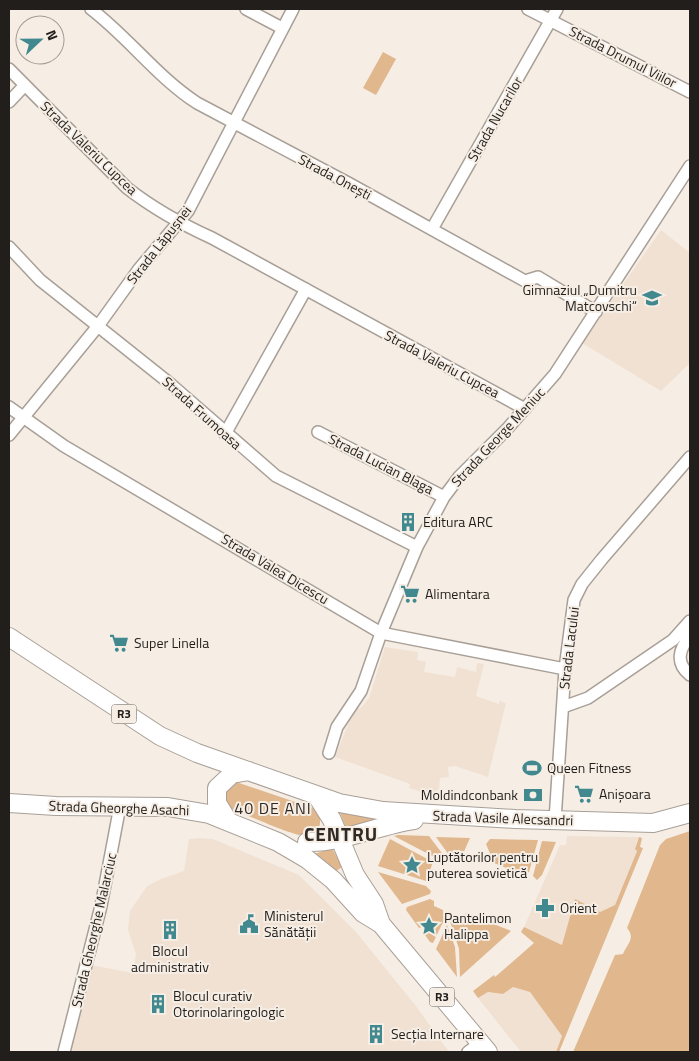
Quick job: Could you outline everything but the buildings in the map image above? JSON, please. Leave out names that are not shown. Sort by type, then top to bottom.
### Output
[{"type":"main road","name":"R3","points":[[9,636],[146,728],[197,753],[250,770],[322,803],[340,838],[355,875],[374,904],[381,924],[479,1049]]},
{"type":"main road","points":[[228,821],[217,803],[217,788],[232,774],[250,770]]},
{"type":"main road","name":"Strada Gheorghe Asachi","points":[[9,803],[185,809],[228,821]]},
{"type":"main road","points":[[307,842],[319,838],[326,830],[322,803]]},
{"type":"main road","name":"Strada Vasile Alecsandri","points":[[322,803],[440,816],[653,823],[690,813]]},
{"type":"main road","points":[[307,842],[322,842],[395,823],[440,816]]},
{"type":"main road","name":"R3","points":[[228,821],[278,842],[321,869],[363,913],[381,924]]},
{"type":"main road","name":"R3","points":[[278,842],[307,842]]},
{"type":"street","name":"Strada Onești","points":[[91,9],[104,13],[176,89],[234,124],[432,229],[525,281],[538,277],[596,312]]},
{"type":"street","points":[[246,9],[282,28]]},
{"type":"street","name":"Strada Lăpușnei","points":[[9,435],[98,326],[139,269],[188,211],[293,9]]},
{"type":"street","name":"Strada Drumul Viilor","points":[[528,9],[690,92]]},
{"type":"street","name":"Strada Nucarilor","points":[[432,229],[552,21],[557,9]]},
{"type":"street","name":"Strada Valeriu Cupcea","points":[[9,69],[127,188],[178,222],[212,238],[525,409]]},
{"type":"street","points":[[9,102],[25,85]]},
{"type":"street","name":"Strada George Meniuc","points":[[329,752],[337,727],[361,691],[381,633],[418,547],[444,497],[459,477],[525,409],[555,374],[690,166]]},
{"type":"street","name":"Strada Frumoasa","points":[[9,247],[40,280],[168,382],[258,462],[290,484],[418,547]]},
{"type":"street","points":[[225,434],[306,289]]},
{"type":"street","name":"Strada Valea Dicescu","points":[[9,407],[22,419],[64,446],[381,633],[565,669]]},
{"type":"street","name":"Strada Lucian Blaga","points":[[318,432],[444,497]]},
{"type":"street","name":"Strada Lacului","points":[[556,820],[565,669],[572,608],[582,584],[690,457]]},
{"type":"street","points":[[563,707],[588,698],[673,640],[690,621]]},
{"type":"street","points":[[690,636],[681,649],[680,663],[690,675]]},
{"type":"street","name":"Strada Gheorghe Malarciuc","points":[[64,1052],[101,906],[120,806]]},
{"type":"shaded area","points":[[383,52],[396,59],[376,95],[363,88]]},
{"type":"shaded area","name":"Gimnaziul „Dumitru Matcovschi“","points":[[661,230],[690,253],[690,363],[661,391],[582,343]]},
{"type":"shaded area","points":[[385,647],[418,652],[417,660],[426,662],[424,672],[455,677],[457,667],[476,672],[477,663],[484,664],[476,696],[499,704],[499,701],[506,703],[488,777],[455,766],[448,767],[449,777],[440,778],[439,789],[430,795],[409,788],[410,784],[335,757],[356,705],[360,709],[369,698]]},
{"type":"shaded area","points":[[236,782],[313,808],[320,816],[318,830],[311,835],[301,835],[232,809],[226,802],[225,794]]},
{"type":"shaded area","points":[[339,810],[378,818],[378,822],[346,828]]},
{"type":"shaded area","points":[[690,831],[690,1052],[573,1052],[615,955],[623,954],[630,941],[631,935],[627,928],[660,845],[666,839]]},
{"type":"shaded area","points":[[394,836],[429,836],[444,856],[436,858]]},
{"type":"shaded area","points":[[567,836],[639,837],[636,843],[637,850],[615,905],[600,912],[562,945],[524,927],[560,845],[566,845]]},
{"type":"shaded area","points":[[436,837],[470,838],[462,856],[455,858],[449,855]]},
{"type":"shaded area","points":[[639,837],[642,838],[640,847],[643,848],[559,1052],[556,1052],[562,1036],[530,992],[513,987],[503,994],[488,992],[478,998],[473,991],[494,975],[495,977],[534,943],[521,932],[524,927],[562,945],[575,899],[600,912],[615,905],[637,851],[635,849]]},
{"type":"shaded area","points":[[189,839],[213,839],[299,875],[356,932],[416,1006],[449,1052],[69,1052],[91,965],[133,973],[136,954],[128,930],[130,911],[147,886],[184,871]]},
{"type":"shaded area","points":[[390,839],[433,862],[426,881],[378,866]]},
{"type":"shaded area","points":[[490,839],[538,840],[529,872],[523,875],[494,863],[486,844]]},
{"type":"shaded area","points":[[542,841],[556,842],[542,875],[537,880],[533,876]]},
{"type":"shaded area","points":[[332,848],[342,867],[335,872],[314,854]]},
{"type":"shaded area","points":[[378,872],[426,886],[431,891],[430,894],[402,904]]},
{"type":"shaded area","points":[[430,899],[434,901],[434,906],[443,910],[444,920],[433,943],[425,935],[426,931],[431,927],[429,924],[419,928],[406,910],[407,907]]},
{"type":"shaded area","points":[[466,913],[511,931],[460,977],[459,949],[450,921],[452,914],[463,918]]},
{"type":"shaded area","points":[[447,925],[455,947],[457,977],[436,949]]},
{"type":"shaded area","points":[[513,987],[530,992],[562,1036],[556,1052],[521,1052],[478,998],[488,992],[503,994]]},
{"type":"place","name":"Gimnaziul „Dumitru Matcovschi“","points":[[652,298]]},
{"type":"place","name":"Editura ARC","points":[[408,522]]},
{"type":"place","name":"Alimentara","points":[[410,594]]},
{"type":"place","name":"Super Linella","points":[[119,643]]},
{"type":"place","name":"Queen Fitness","points":[[532,768]]},
{"type":"place","name":"Anișoara","points":[[584,794]]},
{"type":"place","name":"Moldindconbank","points":[[533,795]]},
{"type":"place","name":"Luptătorilor pentru puterea sovietică","points":[[412,865]]},
{"type":"place","name":"Orient","points":[[545,908]]},
{"type":"place","name":"Ministerul Sănătății","points":[[249,924]]},
{"type":"place","name":"Pantelimon Halippa","points":[[429,926]]},
{"type":"place","name":"Blocul administrativ","points":[[170,930]]},
{"type":"place","name":"Blocul curativ Otorinolaringologic","points":[[158,1004]]},
{"type":"place","name":"Secția Internare","points":[[376,1034]]},
{"type":"district","name":"40 DE ANI","points":[[273,808]]},
{"type":"district","name":"CENTRU","points":[[341,834]]}]
